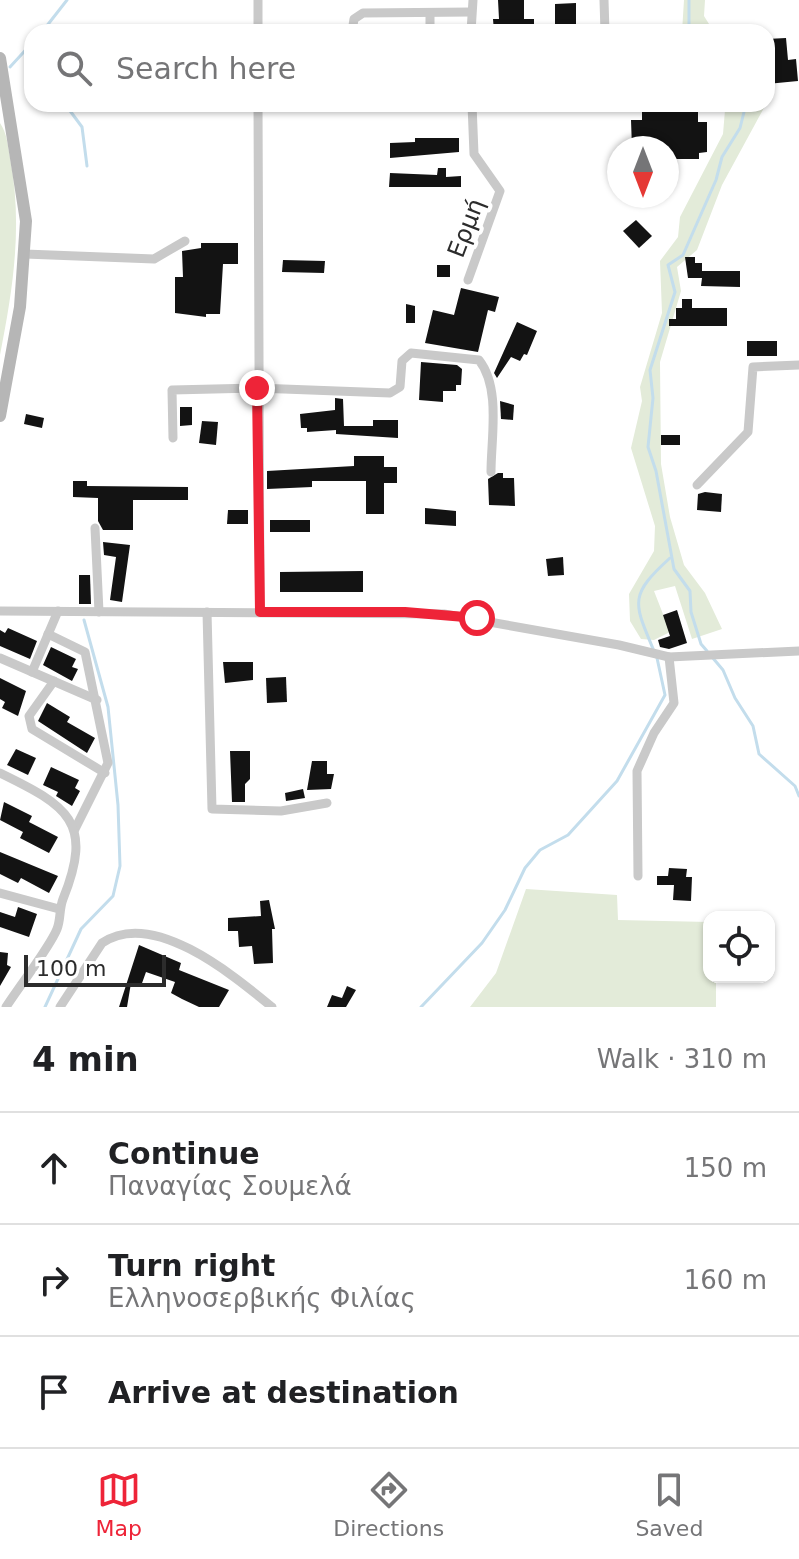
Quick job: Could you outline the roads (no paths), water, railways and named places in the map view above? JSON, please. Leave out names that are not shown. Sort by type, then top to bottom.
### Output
[{"type":"street","points":[[258,0],[258,24]]},
{"type":"street","points":[[471,24],[473,0]]},
{"type":"street","points":[[604,0],[605,24]]},
{"type":"street","points":[[353,24],[354,19],[363,13],[471,12]]},
{"type":"street","points":[[430,13],[430,24]]},
{"type":"street","points":[[0,58],[21,176],[25,254],[0,416]]},
{"type":"street","points":[[258,112],[260,612]]},
{"type":"street","name":"Ερμή","points":[[468,280],[500,191],[474,154],[472,112]]},
{"type":"street","points":[[25,254],[154,259],[185,241]]},
{"type":"street","points":[[173,438],[172,390],[257,388],[390,393],[400,387],[402,361],[411,353],[479,360],[491,381],[491,472]]},
{"type":"street","points":[[697,485],[748,432],[753,367],[799,365]]},
{"type":"street","points":[[95,528],[99,612]]},
{"type":"street","points":[[0,611],[463,616],[665,656],[799,651]]},
{"type":"street","points":[[32,672],[58,611]]},
{"type":"street","points":[[207,612],[212,809],[281,811],[327,803]]},
{"type":"street","points":[[48,634],[85,652],[108,763],[75,829]]},
{"type":"street","points":[[638,876],[636,779],[654,733],[674,703],[665,656]]},
{"type":"street","points":[[0,658],[97,700]]},
{"type":"street","points":[[54,681],[29,716],[32,729],[105,773]]},
{"type":"street","points":[[0,773],[48,799],[75,829],[78,852],[75,870],[59,909],[54,936],[6,1007]]},
{"type":"street","points":[[0,893],[59,909]]},
{"type":"street","points":[[60,1007],[102,943],[123,932],[141,933],[180,943],[233,976],[272,1007]]},
{"type":"waterway","points":[[48,24],[67,0]]},
{"type":"waterway","points":[[689,0],[689,24]]},
{"type":"waterway","points":[[10,67],[24,52]]},
{"type":"waterway","points":[[71,112],[82,127],[87,166]]},
{"type":"waterway","points":[[707,651],[701,644],[691,612],[690,591],[674,569],[656,471],[648,447],[653,398],[650,370],[675,292],[668,265],[683,255],[716,180],[722,157],[740,128],[744,112]]},
{"type":"waterway","points":[[654,651],[642,622],[639,601],[647,582],[670,558]]},
{"type":"waterway","points":[[45,1007],[81,929],[113,896],[120,866],[118,805],[108,707],[84,620]]},
{"type":"waterway","points":[[712,657],[723,670],[735,698],[753,726],[759,754],[795,786],[799,796]]},
{"type":"waterway","points":[[421,1007],[482,943],[505,910],[525,868],[540,850],[568,835],[617,781],[665,695],[657,658]]}]
